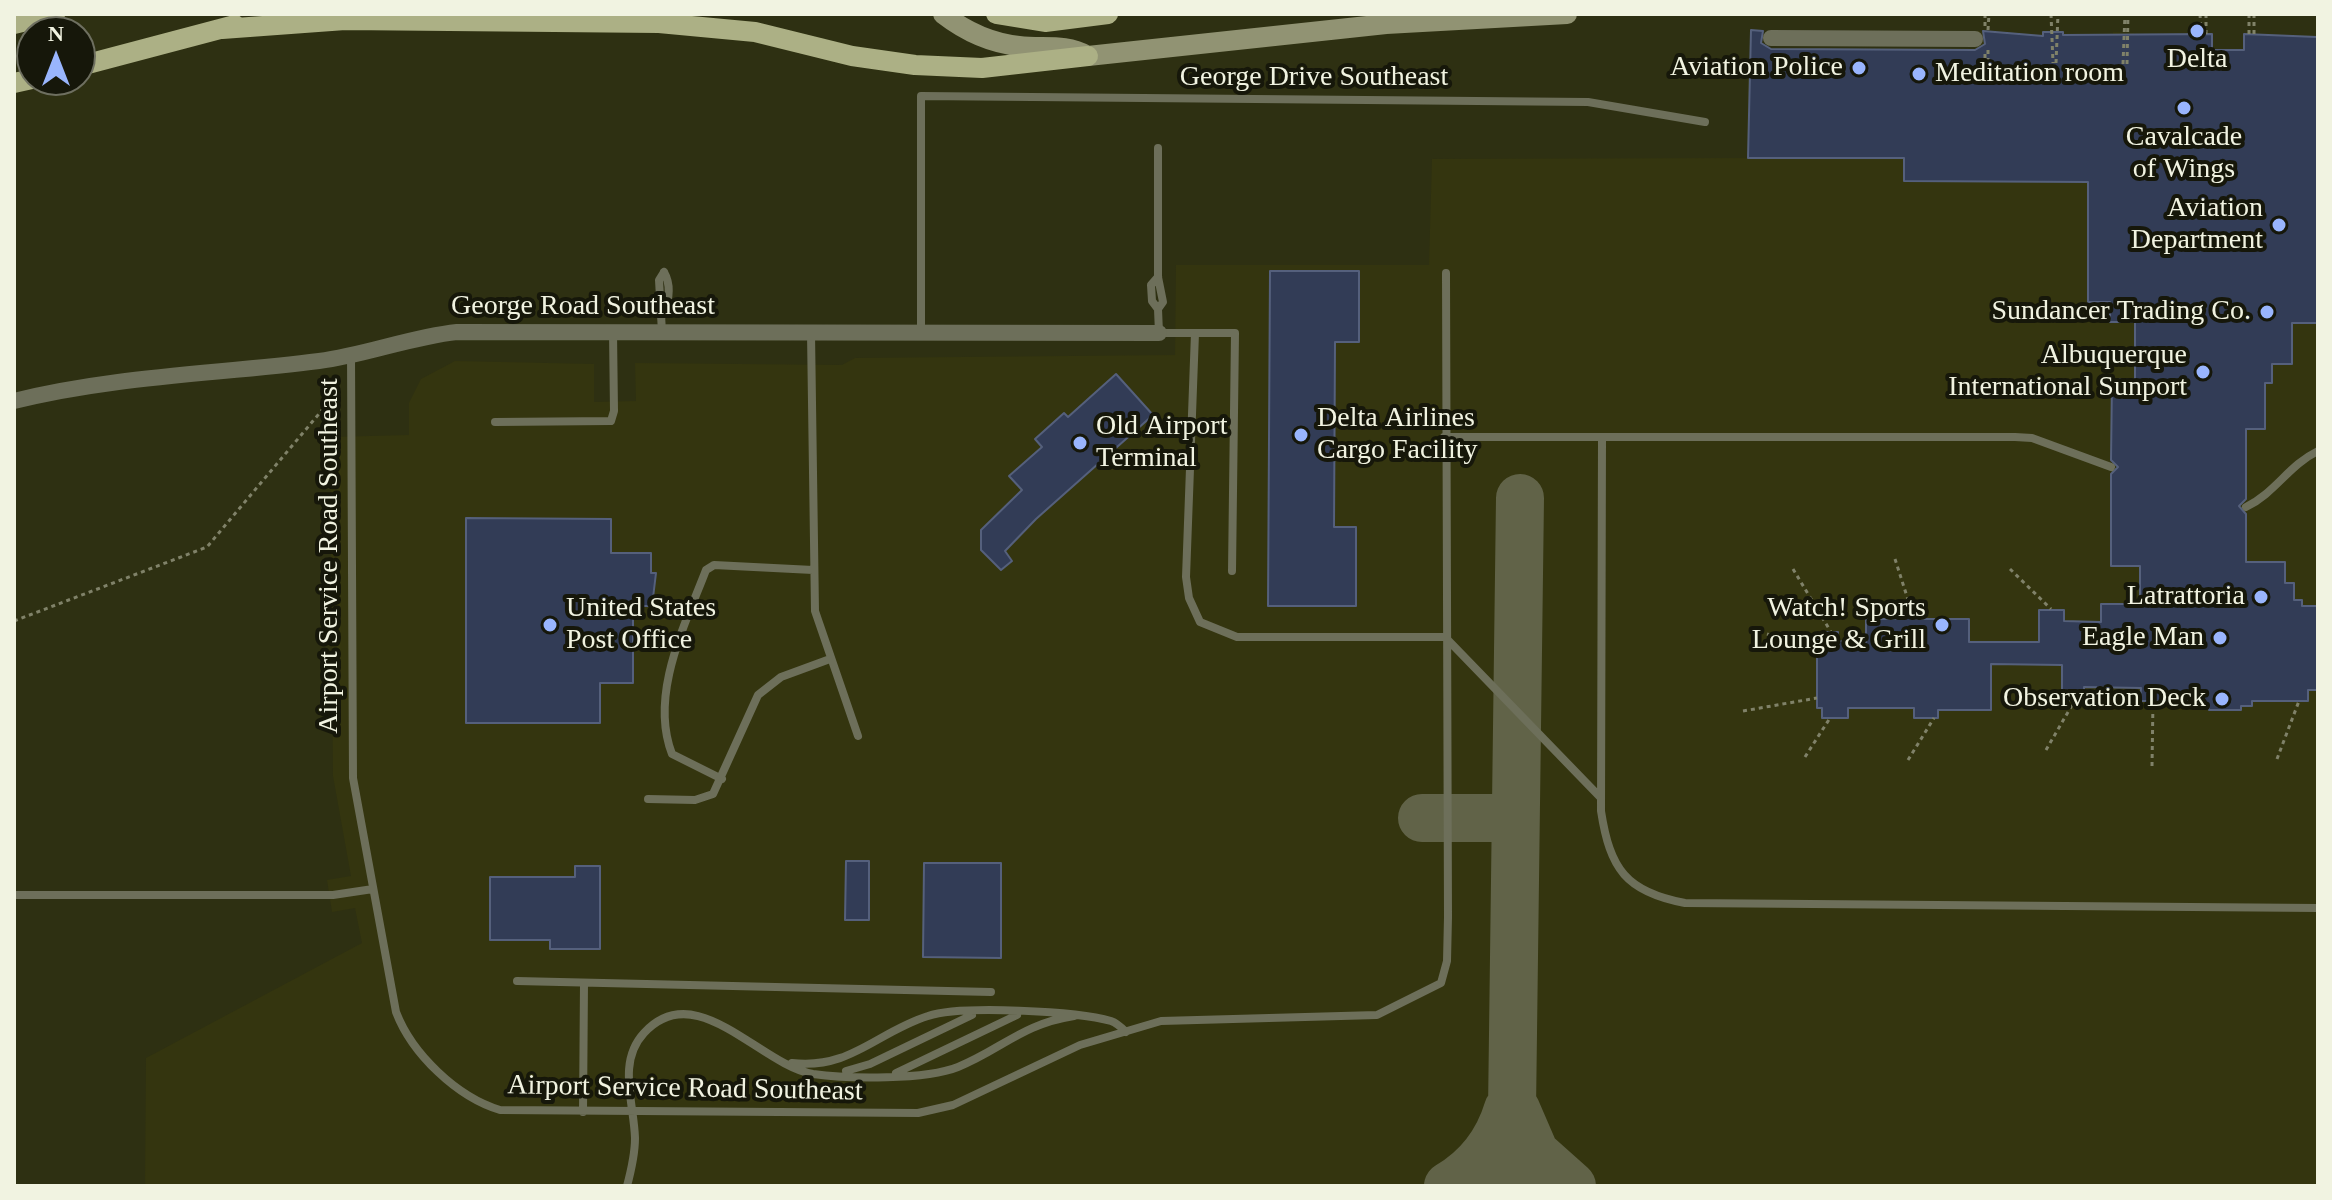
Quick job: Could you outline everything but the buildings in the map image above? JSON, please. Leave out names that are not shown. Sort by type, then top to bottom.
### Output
[{"type":"main road","points":[[96,62],[278,14]]},
{"type":"main road","points":[[943,14],[960,27],[999,43],[1065,47],[1088,56]]},
{"type":"main road","points":[[996,14],[1045,22],[1108,14]]},
{"type":"main road","points":[[222,29],[345,20],[659,23],[755,32],[852,56],[915,65],[982,68],[1386,24],[1567,14]]},
{"type":"street","points":[[1771,38],[1975,39]]},
{"type":"street","name":"George Road Southeast","points":[[14,401],[104,383],[351,355],[405,339],[457,332],[613,331],[662,323],[811,333],[1159,333]]},
{"type":"lane","name":"George Drive Southeast","points":[[921,333],[921,96],[1588,102],[1705,122]]},
{"type":"lane","points":[[1158,148],[1158,277],[1163,302],[1158,309],[1159,333],[1235,333],[1232,571]]},
{"type":"lane","name":"Airport Service Road Southeast","points":[[351,355],[352,755],[396,1012],[417,1048],[460,1090],[486,1106],[514,1112],[901,1114],[935,1111],[1080,1045],[1161,1021],[1377,1015],[1441,983],[1447,961],[1446,273]]},
{"type":"lane","points":[[495,422],[611,421],[614,411],[613,331]]},
{"type":"lane","points":[[811,333],[815,611],[858,736]]},
{"type":"lane","points":[[1195,333],[1186,577],[1189,598],[1200,622],[1237,637],[1445,637],[1600,797]]},
{"type":"lane","points":[[1444,437],[2024,437],[2111,467]]},
{"type":"lane","points":[[1602,437],[1600,797],[1605,839],[1627,881],[1660,898],[1685,903],[2318,908]]},
{"type":"lane","points":[[2246,507],[2264,498],[2296,461],[2318,451]]},
{"type":"lane","points":[[722,779],[672,754],[667,741],[667,674],[706,570],[714,565],[813,570]]},
{"type":"lane","points":[[648,799],[704,798],[713,794],[758,695],[781,677],[830,659]]},
{"type":"lane","points":[[14,895],[333,895],[373,889]]},
{"type":"lane","points":[[517,981],[991,992]]},
{"type":"lane","points":[[583,1112],[584,983]]},
{"type":"lane","points":[[783,1062],[828,1063],[845,1059],[930,1015],[981,1012],[1074,1016],[1113,1022],[1126,1032]]},
{"type":"lane","points":[[825,1075],[870,1064],[937,1029],[981,1012]]},
{"type":"lane","points":[[884,1075],[917,1066],[987,1027],[1027,1013]]},
{"type":"lane","points":[[627,1186],[635,1138],[630,1113],[629,1068],[635,1045],[651,1026],[673,1015],[710,1019],[801,1071],[825,1075],[943,1073],[1030,1026],[1074,1016]]},
{"type":"path","points":[[2051,14],[2055,63],[2058,14]]},
{"type":"path","points":[[2125,64],[2126,14]]},
{"type":"path","points":[[2200,14],[2204,34],[2206,14]]},
{"type":"path","points":[[2251,14],[2252,34]]},
{"type":"path","points":[[14,621],[207,547],[352,375]]},
{"type":"path","points":[[1895,559],[1911,609]]},
{"type":"path","points":[[1793,569],[1831,632]]},
{"type":"path","points":[[2010,569],[2051,609]]},
{"type":"path","points":[[1767,634],[1817,650]]},
{"type":"path","points":[[1743,711],[1817,698]]},
{"type":"path","points":[[2046,750],[2075,700]]},
{"type":"path","points":[[2152,766],[2153,701]]},
{"type":"path","points":[[2277,759],[2299,701]]},
{"type":"path","points":[[1805,757],[1830,718]]},
{"type":"path","points":[[1908,760],[1934,718]]},
{"type":"shaded area","name":"Albuquerque International Sunport","points":[[1976,31],[1996,32],[1996,49],[2063,50],[2113,50],[2113,32],[2134,33],[2134,51],[2191,50],[2191,34],[2212,34],[2212,50],[2244,50],[2244,34],[2266,34],[2266,51],[2318,65],[2318,1186],[145,1186],[146,1058],[362,943],[355,908],[332,912],[327,880],[351,876],[333,776],[330,437],[409,435],[409,403],[421,379],[455,361],[594,364],[594,402],[636,401],[635,363],[842,365],[855,358],[1175,355],[1176,265],[1429,265],[1432,159],[1747,158],[1748,61],[1788,62],[1788,49],[1902,49],[1902,65],[1967,55],[1979,48],[1975,48]]},
{"type":"taxiway","points":[[1511,1186],[1520,498]]},
{"type":"taxiway","points":[[1422,818],[1515,818]]},
{"type":"taxiway","points":[[1448,1186],[1469,1171],[1486,1153],[1508,1109]]},
{"type":"taxiway","points":[[1516,1109],[1535,1153],[1572,1186]]},
{"type":"place","name":"Delta","points":[[2197,31]]},
{"type":"place","name":"Aviation Police","points":[[1859,68]]},
{"type":"place","name":"Meditation room","points":[[1919,74]]},
{"type":"place","name":"Cavalcade of Wings","points":[[2184,108]]},
{"type":"place","name":"Aviation Department","points":[[2279,225]]},
{"type":"place","name":"Sundancer Trading Co.","points":[[2267,312]]},
{"type":"place","name":"Albuquerque International Sunport","points":[[2203,372]]},
{"type":"place","name":"Delta Airlines Cargo Facility","points":[[1301,435]]},
{"type":"place","name":"Old Airport Terminal","points":[[1080,443]]},
{"type":"place","name":"Latrattoria","points":[[2261,597]]},
{"type":"place","name":"United States Post Office","points":[[550,625]]},
{"type":"place","name":"Watch! Sports Lounge & Grill","points":[[1942,625]]},
{"type":"place","name":"Eagle Man","points":[[2220,638]]},
{"type":"place","name":"Observation Deck","points":[[2222,699]]}]
